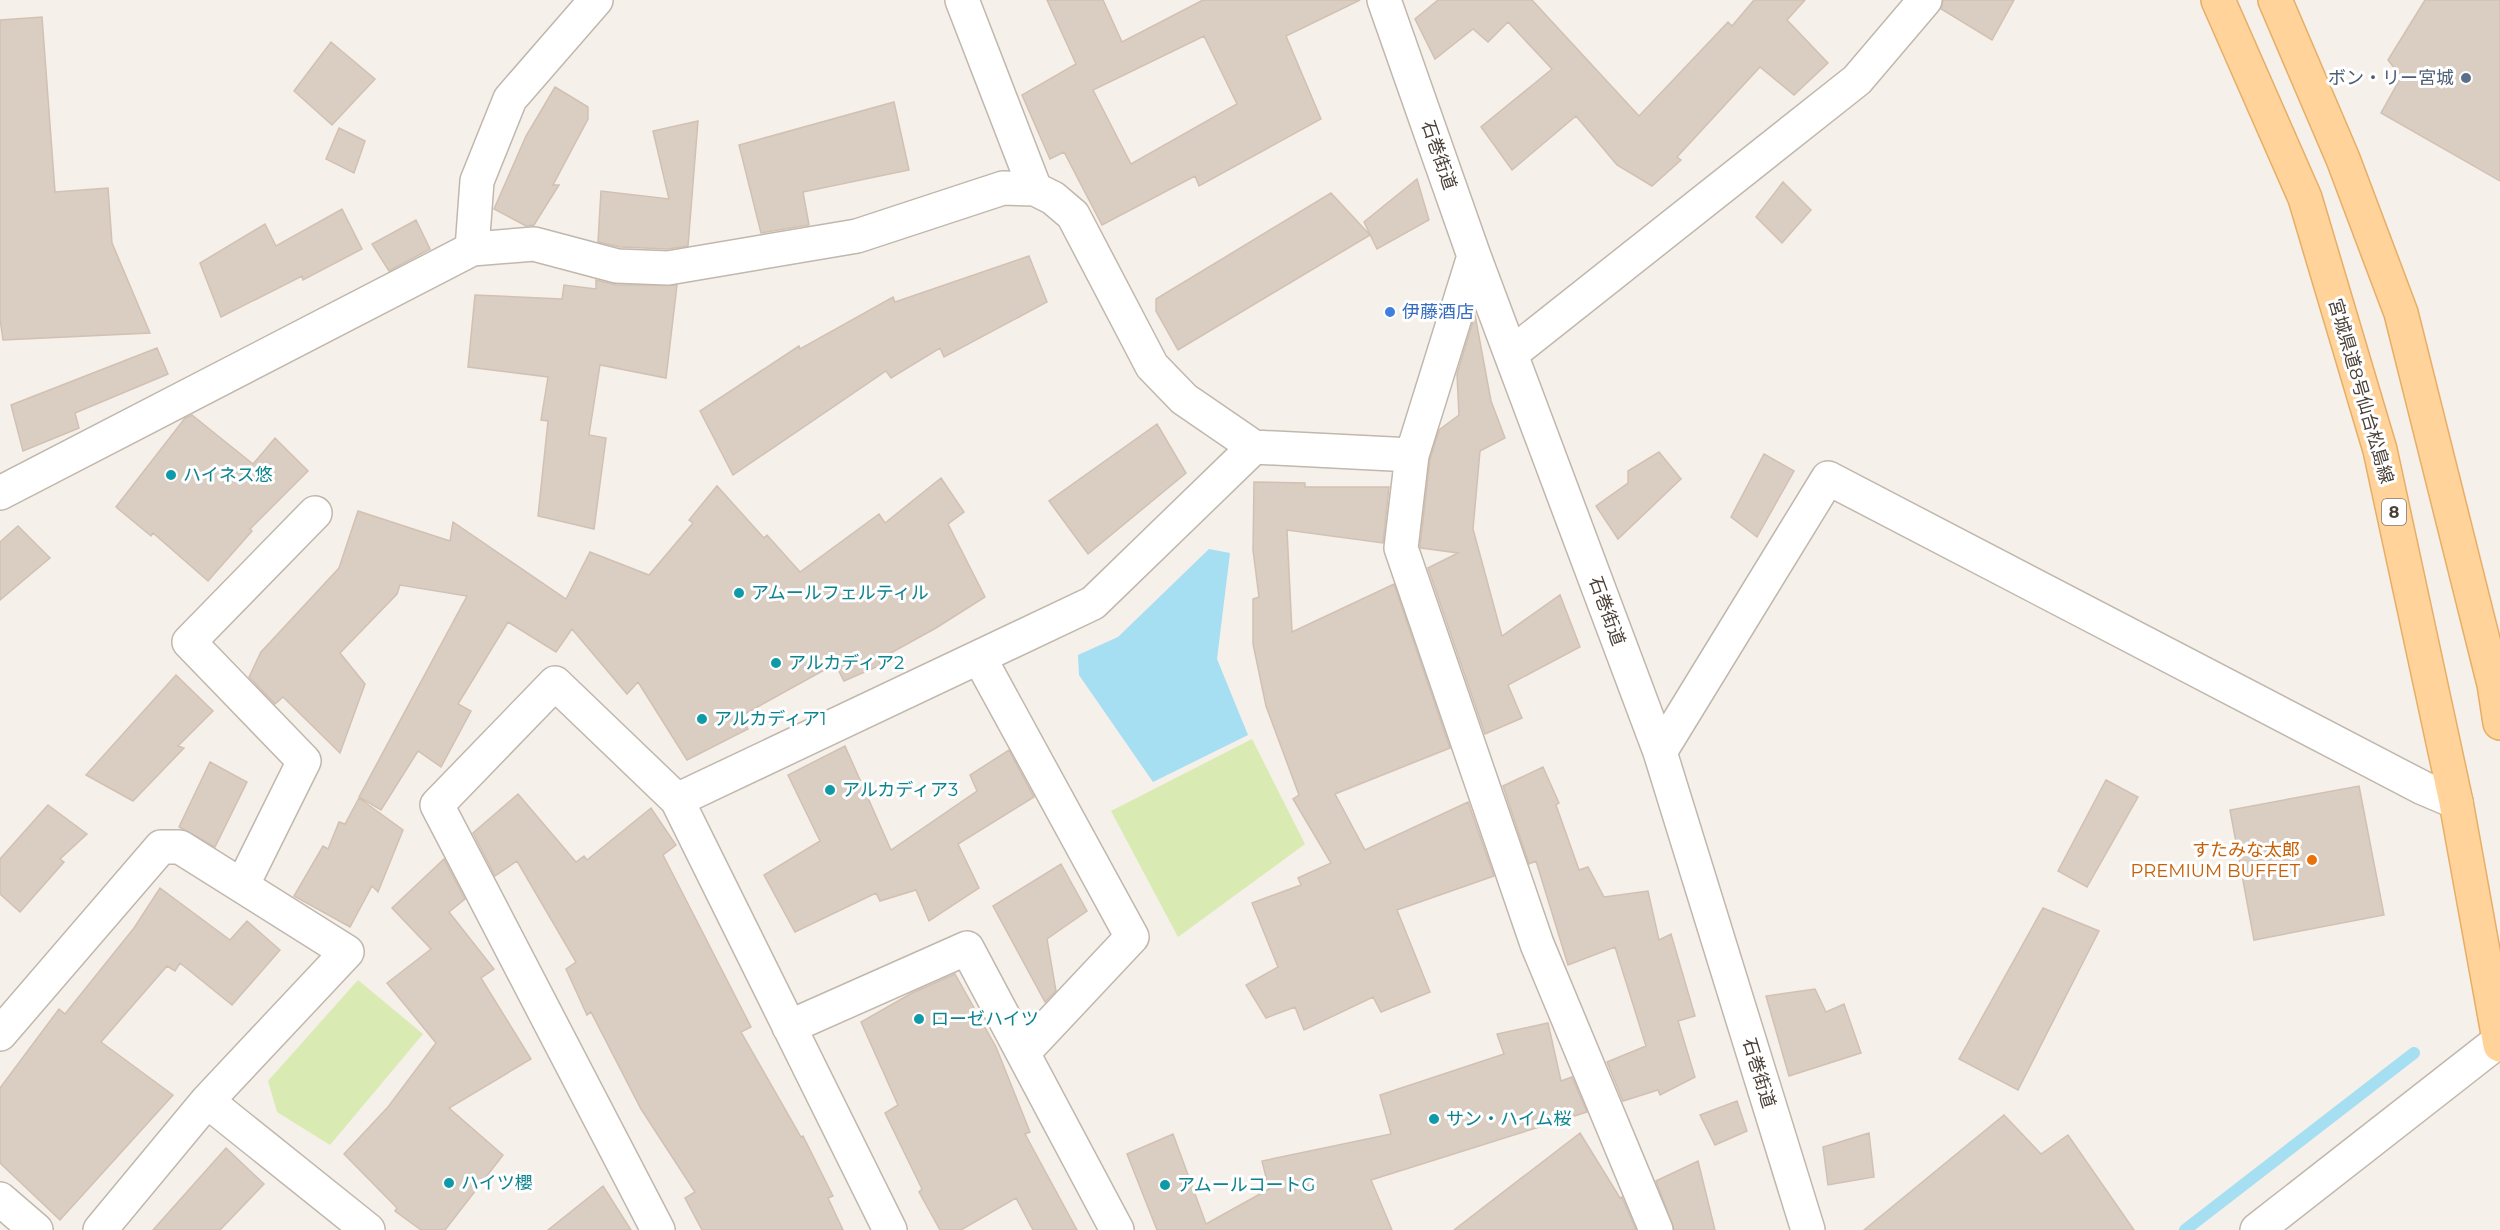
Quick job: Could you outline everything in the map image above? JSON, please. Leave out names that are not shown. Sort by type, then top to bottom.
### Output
[{"type":"main road","name":"宮城県道8号仙台松島線","points":[[2218,0],[2305,198],[2373,427],[2456,802],[2500,1041]]},
{"type":"main road","points":[[2275,0],[2343,159],[2401,314],[2494,684],[2500,723]]},
{"type":"street","points":[[471,249],[477,181],[510,99],[596,0]]},
{"type":"street","points":[[962,0],[1035,189]]},
{"type":"street","name":"石巻街道","points":[[1384,0],[1474,256],[1659,752],[1808,1230]]},
{"type":"street","points":[[1511,354],[1857,80],[1925,0]]},
{"type":"street","points":[[0,487],[471,249],[534,244],[618,266],[668,268],[857,236],[1003,188],[1035,189],[1053,198],[1073,215],[1152,366],[1184,399],[1254,447],[1412,454]]},
{"type":"street","points":[[1474,256],[1412,454],[1401,548],[1537,944],[1656,1230]]},
{"type":"street","points":[[677,800],[1093,603],[1254,447]]},
{"type":"street","points":[[1659,752],[1827,478],[2423,788],[2456,802]]},
{"type":"street","points":[[242,886],[304,761],[189,642],[315,513]]},
{"type":"street","points":[[979,657],[1132,937],[1023,1053]]},
{"type":"street","points":[[658,1230],[437,805],[555,683],[677,800],[890,1230]]},
{"type":"street","points":[[0,1034],[161,847],[180,847],[347,952],[207,1101],[100,1230]]},
{"type":"street","points":[[789,1027],[967,948],[1117,1230]]},
{"type":"street","points":[[2257,1230],[2500,1041]]},
{"type":"street","points":[[207,1101],[368,1230]]},
{"type":"street","points":[[0,1199],[36,1230]]},
{"type":"green space","points":[[1252,739],[1305,844],[1178,937],[1111,811]]},
{"type":"green space","points":[[358,980],[423,1034],[330,1145],[277,1112],[268,1081]]},
{"type":"water","points":[[1209,549],[1230,553],[1217,659],[1248,735],[1153,782],[1079,675],[1078,655],[1118,637]]},
{"type":"building","points":[[1047,0],[1103,0],[1122,42],[1203,0],[1360,0],[1286,36],[1321,119],[1199,186],[1195,176],[1102,225],[1064,152],[1050,159],[1022,95],[1076,64]],"holes":[[[1204,36],[1237,104],[1131,164],[1093,90]]]},
{"type":"building","points":[[1438,0],[1532,0],[1639,116],[1728,22],[1732,26],[1754,0],[1805,0],[1787,20],[1828,63],[1794,95],[1760,67],[1677,157],[1681,160],[1652,186],[1617,165],[1576,116],[1512,170],[1481,127],[1552,69],[1508,22],[1488,42],[1473,29],[1435,59],[1415,19]]},
{"type":"building","points":[[1943,0],[2014,0],[1992,40],[1941,9]]},
{"type":"building","points":[[2425,0],[2500,0],[2500,181],[2381,113],[2401,77],[2388,60]]},
{"type":"building","points":[[42,17],[55,192],[108,188],[112,243],[150,333],[3,340],[0,319],[0,20]]},
{"type":"building","points":[[331,42],[375,79],[332,125],[294,91]]},
{"type":"building","points":[[555,87],[588,107],[588,119],[553,185],[559,185],[534,225],[526,226],[494,209],[526,136]]},
{"type":"building","points":[[894,102],[909,170],[803,192],[809,225],[761,233],[739,145]]},
{"type":"building","points":[[698,121],[688,246],[667,249],[620,247],[598,242],[601,191],[669,199],[653,131]]},
{"type":"building","points":[[339,128],[365,141],[354,173],[326,159]]},
{"type":"building","points":[[1417,179],[1429,220],[1377,249],[1364,222]]},
{"type":"building","points":[[1783,182],[1811,210],[1782,243],[1756,217]]},
{"type":"building","points":[[1331,193],[1370,235],[1178,350],[1156,311],[1156,299]]},
{"type":"building","points":[[342,209],[362,249],[303,280],[302,276],[221,317],[200,263],[265,224],[276,246]]},
{"type":"building","points":[[416,220],[430,249],[389,271],[372,244]]},
{"type":"building","points":[[1029,256],[1047,302],[944,357],[940,348],[891,378],[886,371],[733,475],[700,411],[799,346],[800,349],[893,297],[895,302]]},
{"type":"building","points":[[596,280],[616,285],[677,285],[666,378],[600,365],[589,435],[606,438],[594,529],[538,516],[548,421],[541,420],[548,377],[468,367],[475,295],[562,299],[564,285],[596,289]]},
{"type":"building","points":[[1475,315],[1491,401],[1505,438],[1480,451],[1473,529],[1502,636],[1560,595],[1580,647],[1508,685],[1522,718],[1485,734],[1428,568],[1458,553],[1420,546],[1430,459],[1439,430],[1459,415],[1457,374]]},
{"type":"building","points":[[157,348],[168,374],[75,413],[79,428],[23,451],[11,405]]},
{"type":"building","points":[[192,415],[253,464],[275,438],[308,471],[250,529],[252,531],[208,581],[153,533],[151,536],[116,507],[185,418]]},
{"type":"building","points":[[1157,424],[1186,473],[1088,554],[1049,501]]},
{"type":"building","points":[[1659,452],[1681,479],[1618,539],[1596,506],[1628,483],[1628,471]]},
{"type":"building","points":[[1764,454],[1794,471],[1757,537],[1731,517]]},
{"type":"building","points":[[941,478],[964,512],[948,524],[985,597],[936,628],[878,660],[881,665],[844,681],[835,664],[741,716],[748,729],[687,760],[638,682],[627,694],[572,629],[556,652],[508,622],[458,704],[471,711],[441,767],[418,751],[381,810],[359,797],[467,596],[400,585],[397,594],[340,653],[365,684],[340,753],[283,697],[275,704],[249,677],[261,652],[339,568],[358,511],[450,541],[453,522],[566,599],[590,552],[649,575],[693,523],[689,520],[717,486],[764,538],[767,535],[800,572],[879,514],[885,523]]},
{"type":"building","points":[[1254,482],[1305,483],[1305,487],[1389,487],[1383,543],[1287,530],[1292,632],[1394,584],[1450,748],[1335,794],[1365,850],[1468,802],[1494,876],[1397,910],[1430,992],[1381,1012],[1373,997],[1304,1030],[1295,1007],[1266,1018],[1246,985],[1278,967],[1252,903],[1301,885],[1298,878],[1331,863],[1293,799],[1299,795],[1266,706],[1253,644],[1253,599],[1259,597],[1253,550]]},
{"type":"building","points":[[18,526],[50,558],[0,600],[0,542]]},
{"type":"building","points":[[176,675],[213,711],[178,746],[184,748],[133,801],[86,775]]},
{"type":"building","points":[[845,746],[891,850],[977,791],[970,775],[1009,750],[1034,797],[958,844],[979,888],[929,921],[916,890],[880,901],[876,893],[795,932],[764,875],[820,841],[788,775]]},
{"type":"building","points":[[210,762],[247,782],[215,847],[179,827]]},
{"type":"building","points":[[1543,767],[1559,803],[1556,805],[1579,870],[1588,867],[1604,897],[1648,891],[1659,940],[1671,934],[1695,1016],[1678,1021],[1695,1077],[1660,1095],[1658,1090],[1623,1101],[1607,1062],[1646,1046],[1615,947],[1568,965],[1536,861],[1529,864],[1503,786]]},
{"type":"building","points":[[2106,780],[2138,797],[2087,887],[2058,871]]},
{"type":"building","points":[[2359,786],[2384,915],[2254,940],[2230,810]]},
{"type":"building","points":[[518,794],[576,862],[584,856],[587,860],[651,808],[676,845],[663,855],[751,1027],[741,1032],[801,1137],[803,1136],[833,1196],[828,1198],[843,1230],[702,1230],[685,1198],[695,1192],[641,1109],[591,1012],[587,1015],[566,969],[576,962],[517,861],[495,876],[473,833]]},
{"type":"building","points":[[359,798],[403,830],[378,892],[372,886],[350,927],[294,896],[323,846],[328,849],[339,822],[345,824]]},
{"type":"building","points":[[48,805],[87,834],[60,859],[64,862],[20,912],[0,894],[0,859]]},
{"type":"building","points":[[444,859],[465,899],[449,912],[494,969],[481,978],[531,1059],[449,1108],[503,1155],[445,1230],[421,1230],[395,1211],[397,1208],[344,1154],[388,1107],[436,1043],[387,983],[431,949],[392,908]]},
{"type":"building","points":[[1061,864],[1087,911],[1047,939],[1056,991],[1045,1002],[993,906]]},
{"type":"building","points":[[160,888],[230,940],[247,921],[280,950],[232,1005],[180,963],[175,971],[167,966],[101,1042],[173,1095],[60,1220],[0,1163],[0,1088],[59,1009],[65,1014],[134,928]]},
{"type":"building","points":[[2043,908],[2099,931],[2018,1090],[1959,1059]]},
{"type":"building","points":[[955,974],[996,1047],[1030,1132],[1025,1134],[1077,1230],[1033,1230],[1016,1198],[961,1230],[940,1230],[919,1192],[922,1189],[885,1113],[898,1105],[861,1022],[912,993]]},
{"type":"building","points":[[1815,989],[1826,1012],[1844,1004],[1861,1053],[1789,1076],[1766,996]]},
{"type":"building","points":[[1548,1023],[1561,1081],[1572,1077],[1587,1112],[1371,1180],[1392,1230],[1157,1230],[1127,1154],[1173,1134],[1206,1224],[1269,1189],[1262,1161],[1391,1134],[1380,1095],[1504,1054],[1497,1034]]},
{"type":"building","points":[[1737,1101],[1747,1131],[1715,1145],[1700,1115]]},
{"type":"building","points":[[2004,1115],[2041,1154],[2068,1135],[2134,1230],[1864,1230]]},
{"type":"building","points":[[1580,1133],[1620,1198],[1622,1197],[1636,1230],[1454,1230]]},
{"type":"building","points":[[1869,1133],[1874,1177],[1828,1185],[1823,1147]]},
{"type":"building","points":[[226,1148],[264,1184],[220,1230],[153,1230]]},
{"type":"building","points":[[1698,1161],[1715,1230],[1674,1230],[1656,1181]]},
{"type":"building","points":[[603,1186],[631,1230],[548,1230]]},
{"type":"waterway","points":[[2185,1230],[2414,1053]]},
{"type":"place","name":"ボン・リー宮城","points":[[2466,78]]},
{"type":"place","name":"伊藤酒店","points":[[1390,312]]},
{"type":"place","name":"ハイネス悠","points":[[171,475]]},
{"type":"place","name":"アムールフェルティル","points":[[739,593]]},
{"type":"place","name":"アルカディア2","points":[[776,663]]},
{"type":"place","name":"アルカディア1","points":[[702,719]]},
{"type":"place","name":"アルカディア3","points":[[830,790]]},
{"type":"place","name":"すたみな太郎 PREMIUM BUFFET","points":[[2312,860]]},
{"type":"place","name":"ローゼハイツ","points":[[919,1019]]},
{"type":"place","name":"サン・ハイム桜","points":[[1434,1119]]},
{"type":"place","name":"ハイツ櫻","points":[[449,1183]]},
{"type":"place","name":"アムールコートG","points":[[1165,1185]]}]
